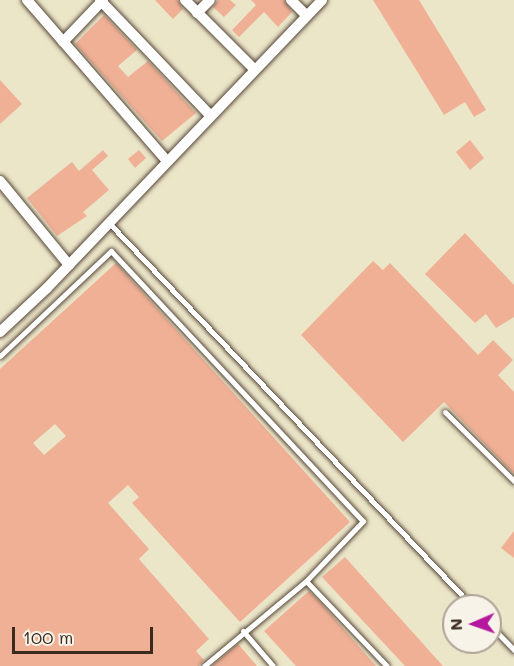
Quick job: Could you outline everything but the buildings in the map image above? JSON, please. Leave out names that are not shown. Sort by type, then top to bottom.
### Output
[{"type":"street","points":[[27,0],[167,161]]},
{"type":"street","points":[[185,0],[254,69]]},
{"type":"street","points":[[197,13],[210,0]]},
{"type":"street","points":[[291,0],[306,15]]},
{"type":"street","points":[[0,332],[69,265],[322,0]]},
{"type":"street","points":[[63,42],[101,1],[210,115]]},
{"type":"street","points":[[0,181],[69,265]]},
{"type":"lane","points":[[109,223],[461,594]]},
{"type":"lane","points":[[0,356],[111,251],[363,521],[306,581],[243,631],[204,666]]},
{"type":"lane","points":[[445,412],[514,481]]},
{"type":"lane","points":[[306,581],[387,666]]},
{"type":"lane","points":[[243,631],[273,666]]},
{"type":"lane","points":[[502,638],[514,650]]}]
